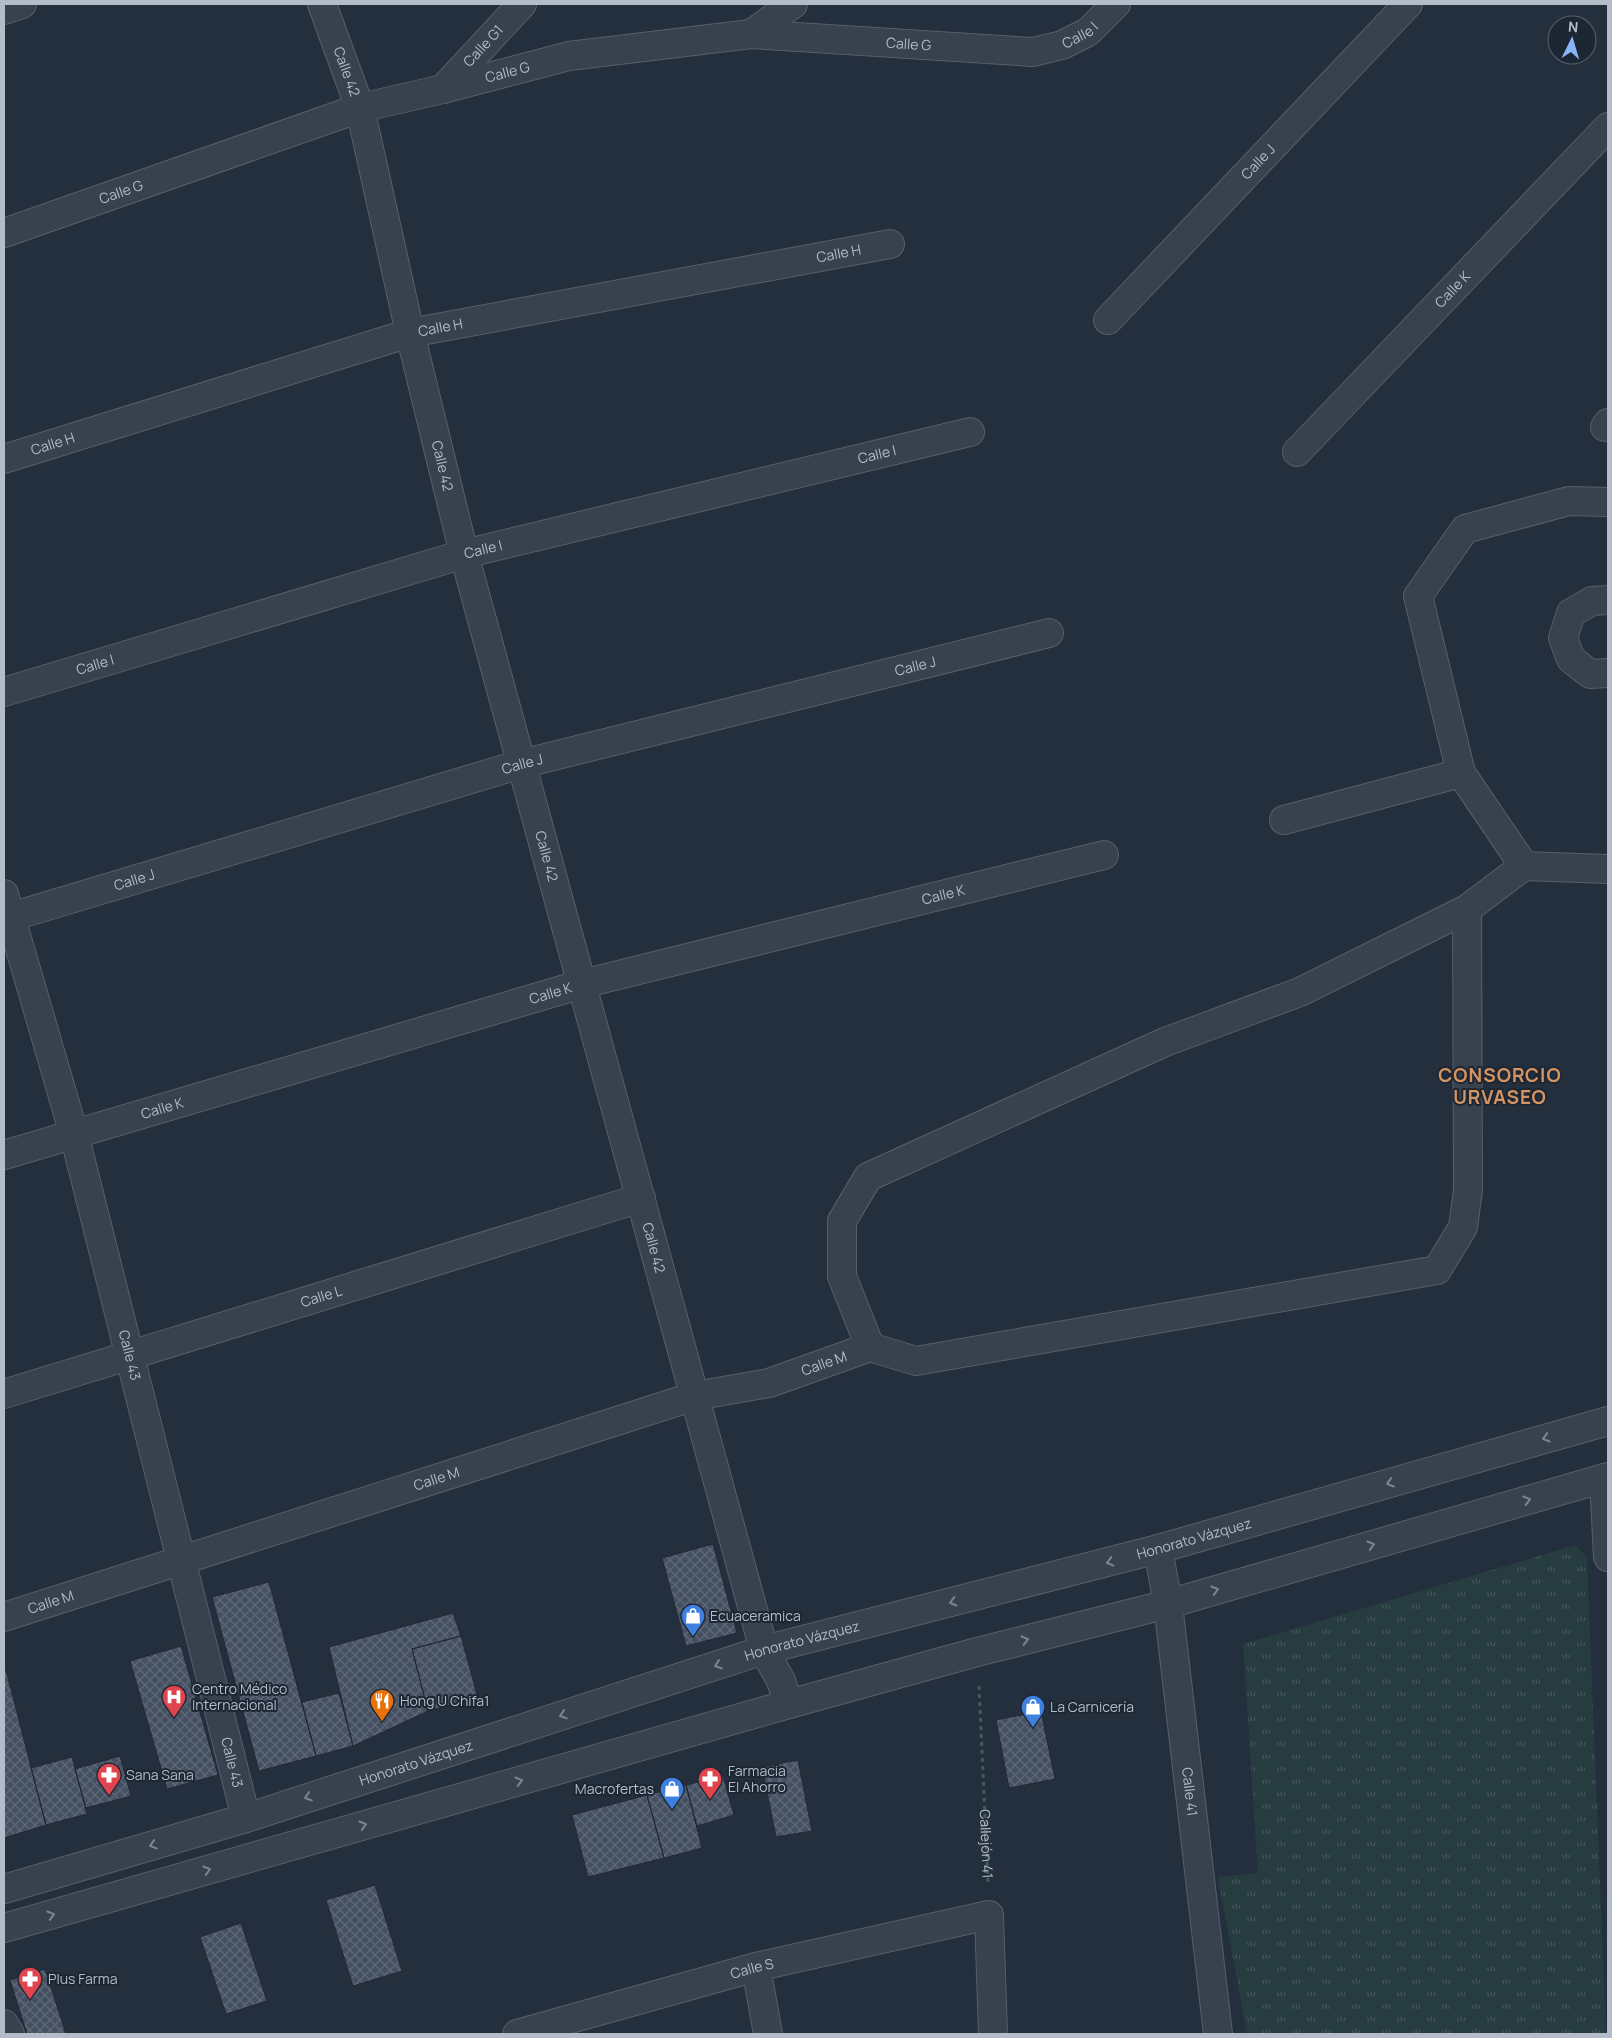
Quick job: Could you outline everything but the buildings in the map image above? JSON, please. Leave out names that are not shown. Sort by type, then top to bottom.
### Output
[{"type":"street","points":[[4,10],[22,4]]},
{"type":"street","name":"Calle 42","points":[[322,4],[360,108],[410,333],[464,554],[764,1650],[781,1681],[789,1704]]},
{"type":"street","name":"Calle G1","points":[[443,89],[522,4]]},
{"type":"street","points":[[751,34],[793,4]]},
{"type":"street","name":"Calle I","points":[[1033,52],[1062,45],[1088,32],[1116,4]]},
{"type":"street","name":"Calle J","points":[[1108,320],[1408,4]]},
{"type":"street","name":"Calle G","points":[[4,233],[360,108],[443,89],[569,56],[751,34],[1033,52]]},
{"type":"street","name":"Calle K","points":[[1298,452],[1608,127]]},
{"type":"street","name":"Calle H","points":[[4,459],[410,333],[890,244]]},
{"type":"street","name":"Calle I","points":[[4,692],[464,554],[970,432]]},
{"type":"street","points":[[1524,866],[1462,773],[1418,596],[1464,529],[1569,501],[1608,502]]},
{"type":"street","points":[[1608,600],[1592,601],[1571,614],[1563,638],[1571,659],[1590,674],[1608,673]]},
{"type":"street","name":"Calle J","points":[[6,910],[521,764],[1049,633]]},
{"type":"street","points":[[1284,820],[1462,773]]},
{"type":"street","name":"Calle K","points":[[4,1155],[582,984],[1104,855]]},
{"type":"street","points":[[1467,909],[1468,1190],[1463,1227],[1437,1270],[916,1361],[870,1347],[842,1276],[842,1221],[868,1178],[1165,1042],[1300,992],[1467,909],[1524,866],[1608,869]]},
{"type":"street","name":"Calle 43","points":[[6,910],[74,1134],[128,1355],[246,1818]]},
{"type":"street","name":"Calle L","points":[[4,1394],[641,1198]]},
{"type":"street","name":"Calle M","points":[[4,1618],[695,1396],[769,1383],[870,1347]]},
{"type":"street","name":"Honorato Vázquez","points":[[4,1889],[246,1818],[764,1650],[1158,1550],[1608,1421]]},
{"type":"street","points":[[4,1928],[789,1704],[977,1652],[1168,1604],[1606,1477],[1608,1557]]},
{"type":"street","name":"Calle 41","points":[[1158,1550],[1168,1604],[1218,2034]]},
{"type":"street","points":[[989,1915],[993,2034]]},
{"type":"street","name":"Calle S","points":[[531,2032],[756,1967],[989,1915]]},
{"type":"street","points":[[756,1967],[768,2034]]},
{"type":"street","points":[[4,2024],[10,2034]]},
{"type":"path","name":"Callejón 41","points":[[977,1652],[989,1915]]},
{"type":"green space","points":[[1576,1545],[1587,1558],[1606,2034],[1247,2034],[1218,1877],[1258,1873],[1243,1644]]},
{"type":"place","name":"Ecuaceramica","points":[[693,1637]]},
{"type":"place","name":"Centro Médico Internacional","points":[[174,1718]]},
{"type":"place","name":"Hong U Chifa1","points":[[382,1722]]},
{"type":"place","name":"La Carnicería","points":[[1033,1728]]},
{"type":"place","name":"Sana Sana","points":[[109,1796]]},
{"type":"place","name":"Farmacia El Ahorro","points":[[710,1800]]},
{"type":"place","name":"Macrofertas","points":[[672,1810]]},
{"type":"place","name":"Plus Farma","points":[[30,2000]]},
{"type":"district","name":"CONSORCIO URVASEO","points":[[1500,1086]]}]
